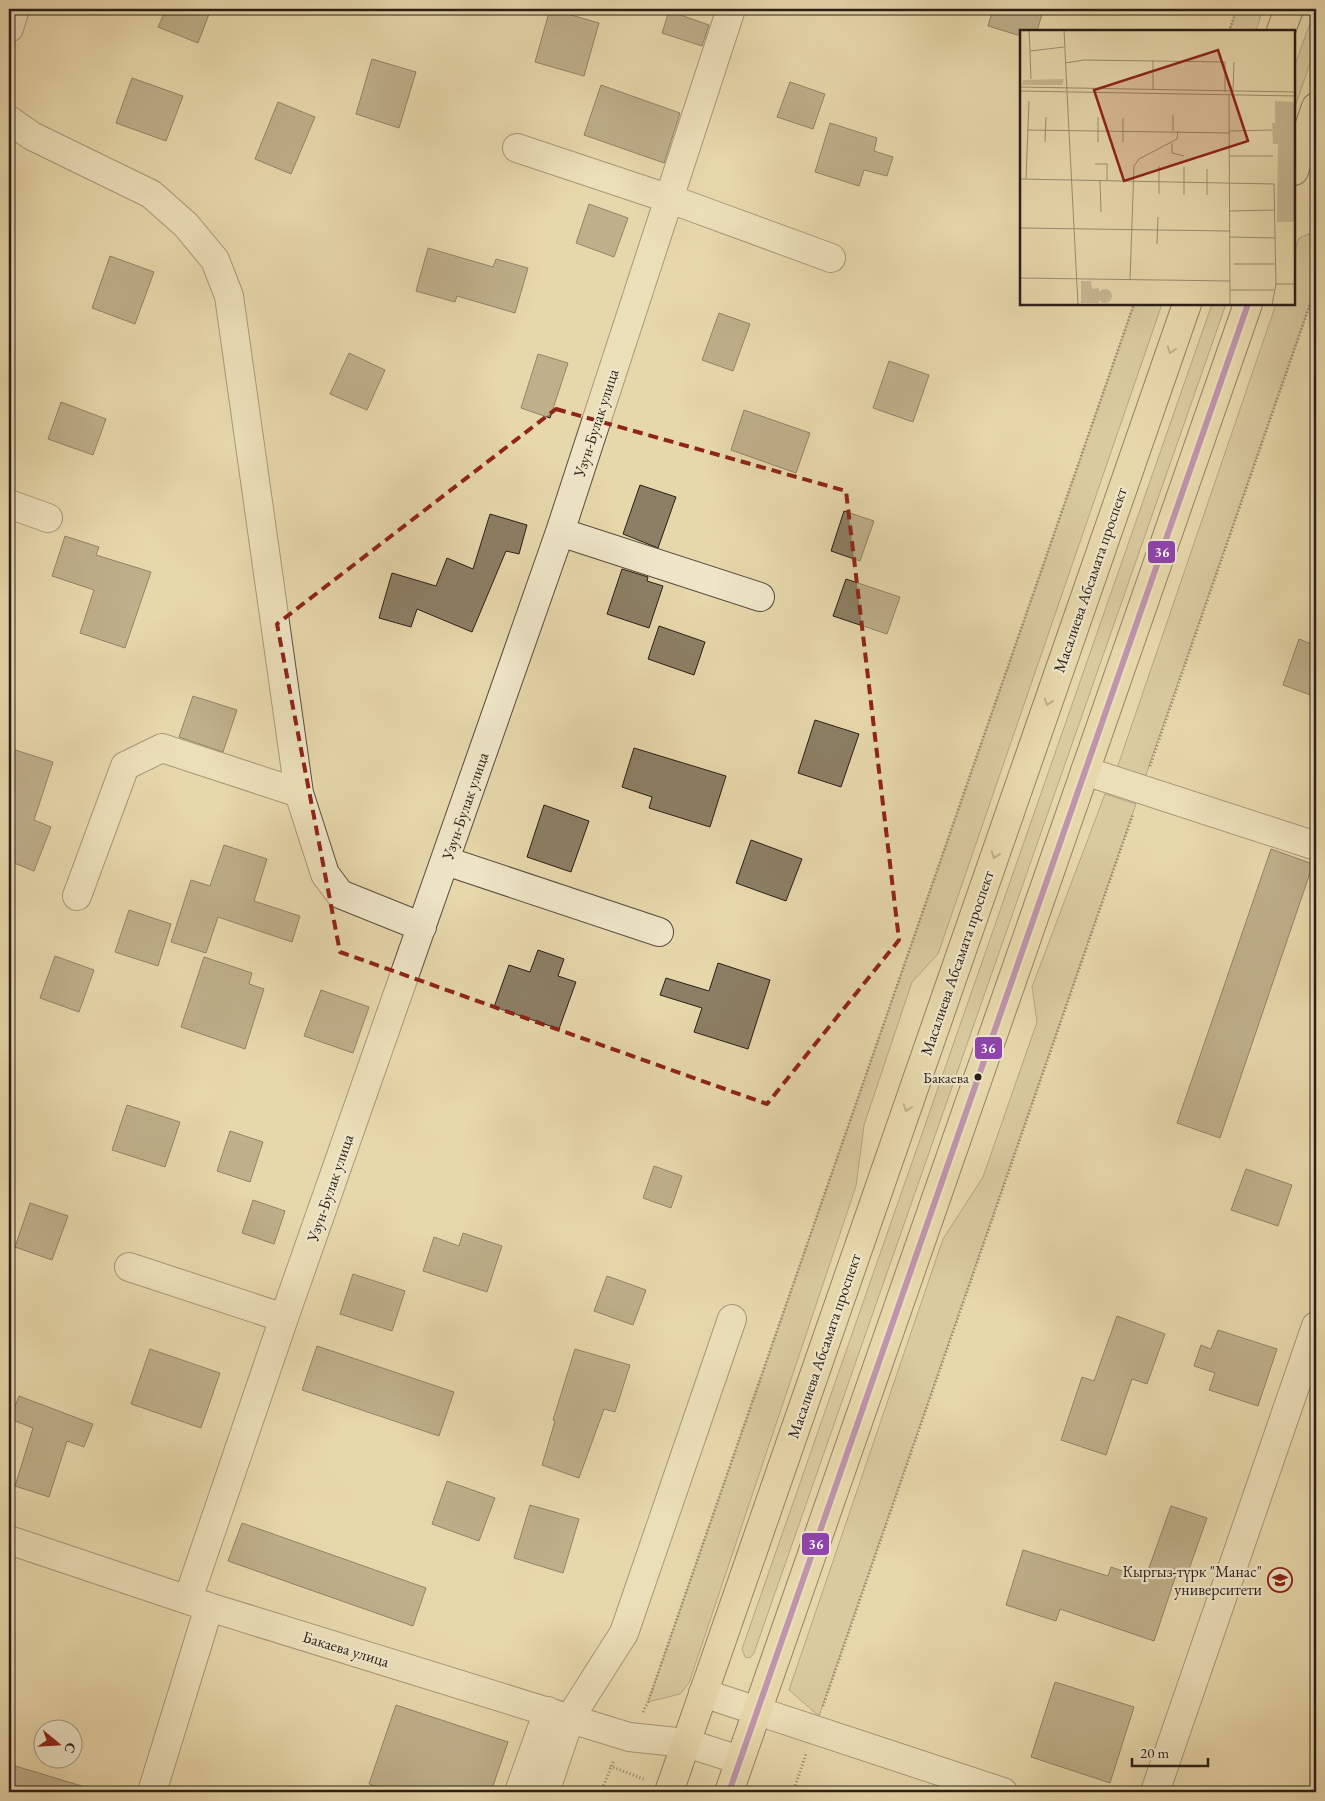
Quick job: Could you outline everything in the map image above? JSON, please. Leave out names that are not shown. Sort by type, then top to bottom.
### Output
[{"type":"main road","points":[[1281,30],[1289,9]]},
{"type":"main road","points":[[1295,168],[1316,110]]},
{"type":"main road","name":"Масалиева Абсамата проспект","points":[[660,1787],[686,1743],[704,1693],[1187,305]]},
{"type":"main road","points":[[729,1792],[1248,305]]},
{"type":"street","points":[[9,28],[15,9]]},
{"type":"street","name":"Узун-Булак улица","points":[[152,1792],[198,1603],[284,1318],[560,532],[731,9]]},
{"type":"street","points":[[9,120],[32,136],[151,194],[186,225],[215,260],[229,296],[299,794],[325,874],[340,894],[422,927]]},
{"type":"street","points":[[517,148],[670,199],[831,258]]},
{"type":"street","points":[[9,504],[48,518]]},
{"type":"street","points":[[560,532],[760,597]]},
{"type":"street","points":[[77,896],[125,766],[162,748],[299,794]]},
{"type":"street","points":[[1085,771],[1316,846]]},
{"type":"street","points":[[446,861],[659,932]]},
{"type":"street","points":[[129,1267],[284,1318]]},
{"type":"street","points":[[519,1792],[559,1714],[624,1633],[732,1319]]},
{"type":"street","points":[[1155,1792],[1316,1326]]},
{"type":"street","name":"Бакаева улица","points":[[9,1540],[198,1603],[629,1737],[686,1743],[740,1760]]},
{"type":"street","points":[[704,1693],[1003,1792]]},
{"type":"street","points":[[545,1792],[559,1714]]},
{"type":"path","points":[[1229,30],[1237,9]]},
{"type":"path","points":[[793,1792],[1316,287]]},
{"type":"path","points":[[644,1710],[662,1665],[1134,305]]},
{"type":"path","points":[[601,1792],[611,1765],[660,1787]]},
{"type":"highlighted area","points":[[556,409],[846,491],[899,940],[767,1104],[340,952],[277,624]]},
{"type":"shaded area","points":[[1237,9],[1263,9],[1256,30],[1229,30]]},
{"type":"shaded area","points":[[1316,9],[1316,46],[1295,107],[1295,65]]},
{"type":"shaded area","points":[[1316,231],[1316,287],[1141,789],[1113,780],[1276,305],[1295,305],[1295,250],[1299,238]]},
{"type":"shaded area","points":[[1134,305],[1162,305],[938,954],[912,982],[864,1125],[856,1186],[689,1683],[680,1694],[648,1702]]},
{"type":"shaded area","points":[[1212,305],[1226,305],[754,1653],[750,1658],[745,1657],[742,1649]]},
{"type":"shaded area","points":[[1105,794],[1136,804],[819,1716],[789,1690],[943,1239],[983,1177],[1037,1022],[1032,987]]},
{"type":"building","points":[[166,9],[211,9],[198,43],[158,27]]},
{"type":"building","points":[[550,9],[599,23],[584,76],[535,62]]},
{"type":"building","points":[[993,9],[1026,9],[1042,14],[1037,30],[1020,30],[1020,36],[988,26]]},
{"type":"building","points":[[669,11],[709,25],[702,46],[662,33]]},
{"type":"building","points":[[372,59],[416,72],[399,128],[356,114]]},
{"type":"building","points":[[132,78],[183,96],[166,141],[116,123]]},
{"type":"building","points":[[790,82],[825,94],[813,129],[777,117]]},
{"type":"building","points":[[601,85],[680,113],[664,163],[584,135]]},
{"type":"building","points":[[278,102],[315,117],[291,174],[255,159]]},
{"type":"building","points":[[830,123],[877,138],[874,151],[893,157],[887,176],[864,170],[859,186],[815,172]]},
{"type":"building","points":[[589,204],[628,218],[614,257],[576,243]]},
{"type":"building","points":[[428,248],[493,267],[496,259],[528,268],[515,313],[457,296],[455,302],[416,291]]},
{"type":"building","points":[[110,256],[154,272],[135,324],[92,308]]},
{"type":"building","points":[[719,313],[750,324],[733,371],[702,360]]},
{"type":"building","points":[[349,353],[385,370],[367,410],[330,394]]},
{"type":"building","points":[[538,354],[568,363],[550,418],[521,408]]},
{"type":"building","points":[[889,361],[929,375],[913,422],[873,408]]},
{"type":"building","points":[[61,402],[106,419],[93,455],[48,439]]},
{"type":"building","points":[[744,410],[810,433],[796,473],[731,450]]},
{"type":"building","points":[[640,485],[676,497],[658,548],[623,534]]},
{"type":"building","points":[[844,511],[874,521],[860,561],[831,551]]},
{"type":"building","points":[[490,514],[527,525],[519,554],[506,551],[472,632],[417,609],[411,627],[379,618],[392,573],[436,586],[447,558],[473,569]]},
{"type":"building","points":[[65,536],[99,547],[96,555],[151,572],[125,648],[80,633],[94,590],[52,576]]},
{"type":"building","points":[[622,569],[648,577],[647,581],[663,586],[649,628],[607,614]]},
{"type":"building","points":[[846,579],[900,597],[887,634],[833,616]]},
{"type":"building","points":[[659,626],[705,642],[694,675],[648,659]]},
{"type":"building","points":[[1299,639],[1316,646],[1316,697],[1283,685]]},
{"type":"building","points":[[193,696],[237,710],[223,752],[179,737]]},
{"type":"building","points":[[815,720],[859,734],[841,787],[798,773]]},
{"type":"building","points":[[9,748],[53,762],[34,820],[51,827],[34,871],[9,861]]},
{"type":"building","points":[[634,748],[726,776],[710,827],[649,808],[652,797],[622,787]]},
{"type":"building","points":[[544,805],[589,821],[571,872],[527,857]]},
{"type":"building","points":[[751,840],[802,859],[786,901],[736,883]]},
{"type":"building","points":[[224,845],[267,859],[254,901],[300,916],[292,942],[218,917],[206,953],[171,942],[191,880],[210,886]]},
{"type":"building","points":[[1271,849],[1313,864],[1220,1138],[1177,1123]]},
{"type":"building","points":[[129,910],[171,924],[158,966],[115,952]]},
{"type":"building","points":[[538,950],[564,959],[558,976],[576,982],[559,1029],[494,1007],[509,965],[530,972]]},
{"type":"building","points":[[55,956],[94,970],[79,1012],[40,998]]},
{"type":"building","points":[[204,957],[252,973],[249,984],[264,989],[245,1049],[181,1027]]},
{"type":"building","points":[[718,963],[770,980],[748,1049],[694,1032],[702,1008],[660,995],[666,978],[709,991]]},
{"type":"building","points":[[321,990],[369,1007],[353,1053],[304,1036]]},
{"type":"building","points":[[127,1105],[180,1122],[165,1167],[112,1150]]},
{"type":"building","points":[[230,1131],[263,1142],[250,1182],[217,1171]]},
{"type":"building","points":[[654,1166],[682,1176],[671,1208],[643,1198]]},
{"type":"building","points":[[1246,1169],[1292,1185],[1278,1226],[1231,1210]]},
{"type":"building","points":[[253,1200],[285,1211],[274,1244],[242,1233]]},
{"type":"building","points":[[30,1203],[68,1216],[52,1260],[15,1247]]},
{"type":"building","points":[[463,1233],[502,1246],[487,1292],[423,1271],[434,1237],[459,1246]]},
{"type":"building","points":[[353,1274],[405,1291],[392,1331],[340,1314]]},
{"type":"building","points":[[607,1276],[646,1290],[633,1325],[594,1311]]},
{"type":"building","points":[[1117,1316],[1165,1334],[1147,1384],[1132,1379],[1106,1455],[1061,1440],[1082,1377],[1094,1381]]},
{"type":"building","points":[[1218,1330],[1277,1349],[1258,1406],[1209,1390],[1215,1373],[1194,1366],[1201,1345],[1211,1349]]},
{"type":"building","points":[[317,1346],[454,1392],[439,1436],[302,1390]]},
{"type":"building","points":[[150,1349],[220,1373],[201,1428],[131,1404]]},
{"type":"building","points":[[575,1349],[630,1365],[615,1412],[604,1409],[579,1478],[542,1465],[555,1421],[553,1420]]},
{"type":"building","points":[[19,1396],[93,1424],[84,1447],[67,1441],[49,1497],[15,1486],[33,1428],[10,1419]]},
{"type":"building","points":[[447,1481],[495,1498],[479,1541],[432,1524]]},
{"type":"building","points":[[530,1505],[579,1519],[563,1573],[514,1558]]},
{"type":"building","points":[[1171,1506],[1207,1518],[1187,1575],[1177,1572],[1154,1641],[1060,1609],[1056,1621],[1006,1605],[1023,1550],[1108,1576],[1111,1567],[1145,1579]]},
{"type":"building","points":[[242,1523],[426,1588],[413,1626],[228,1561]]},
{"type":"building","points":[[1055,1682],[1134,1707],[1110,1783],[1031,1757]]},
{"type":"building","points":[[396,1705],[508,1742],[491,1792],[393,1792],[369,1784]]},
{"type":"building","points":[[9,1764],[85,1787],[85,1792],[9,1792]]},
{"type":"transit line","name":"36","points":[[729,1792],[1248,305]]},
{"type":"place","name":"Бакаева","points":[[978,1077]]},
{"type":"place","name":"Кыргыз-түрк \"Манас\" университети","points":[[1280,1580]]}]
